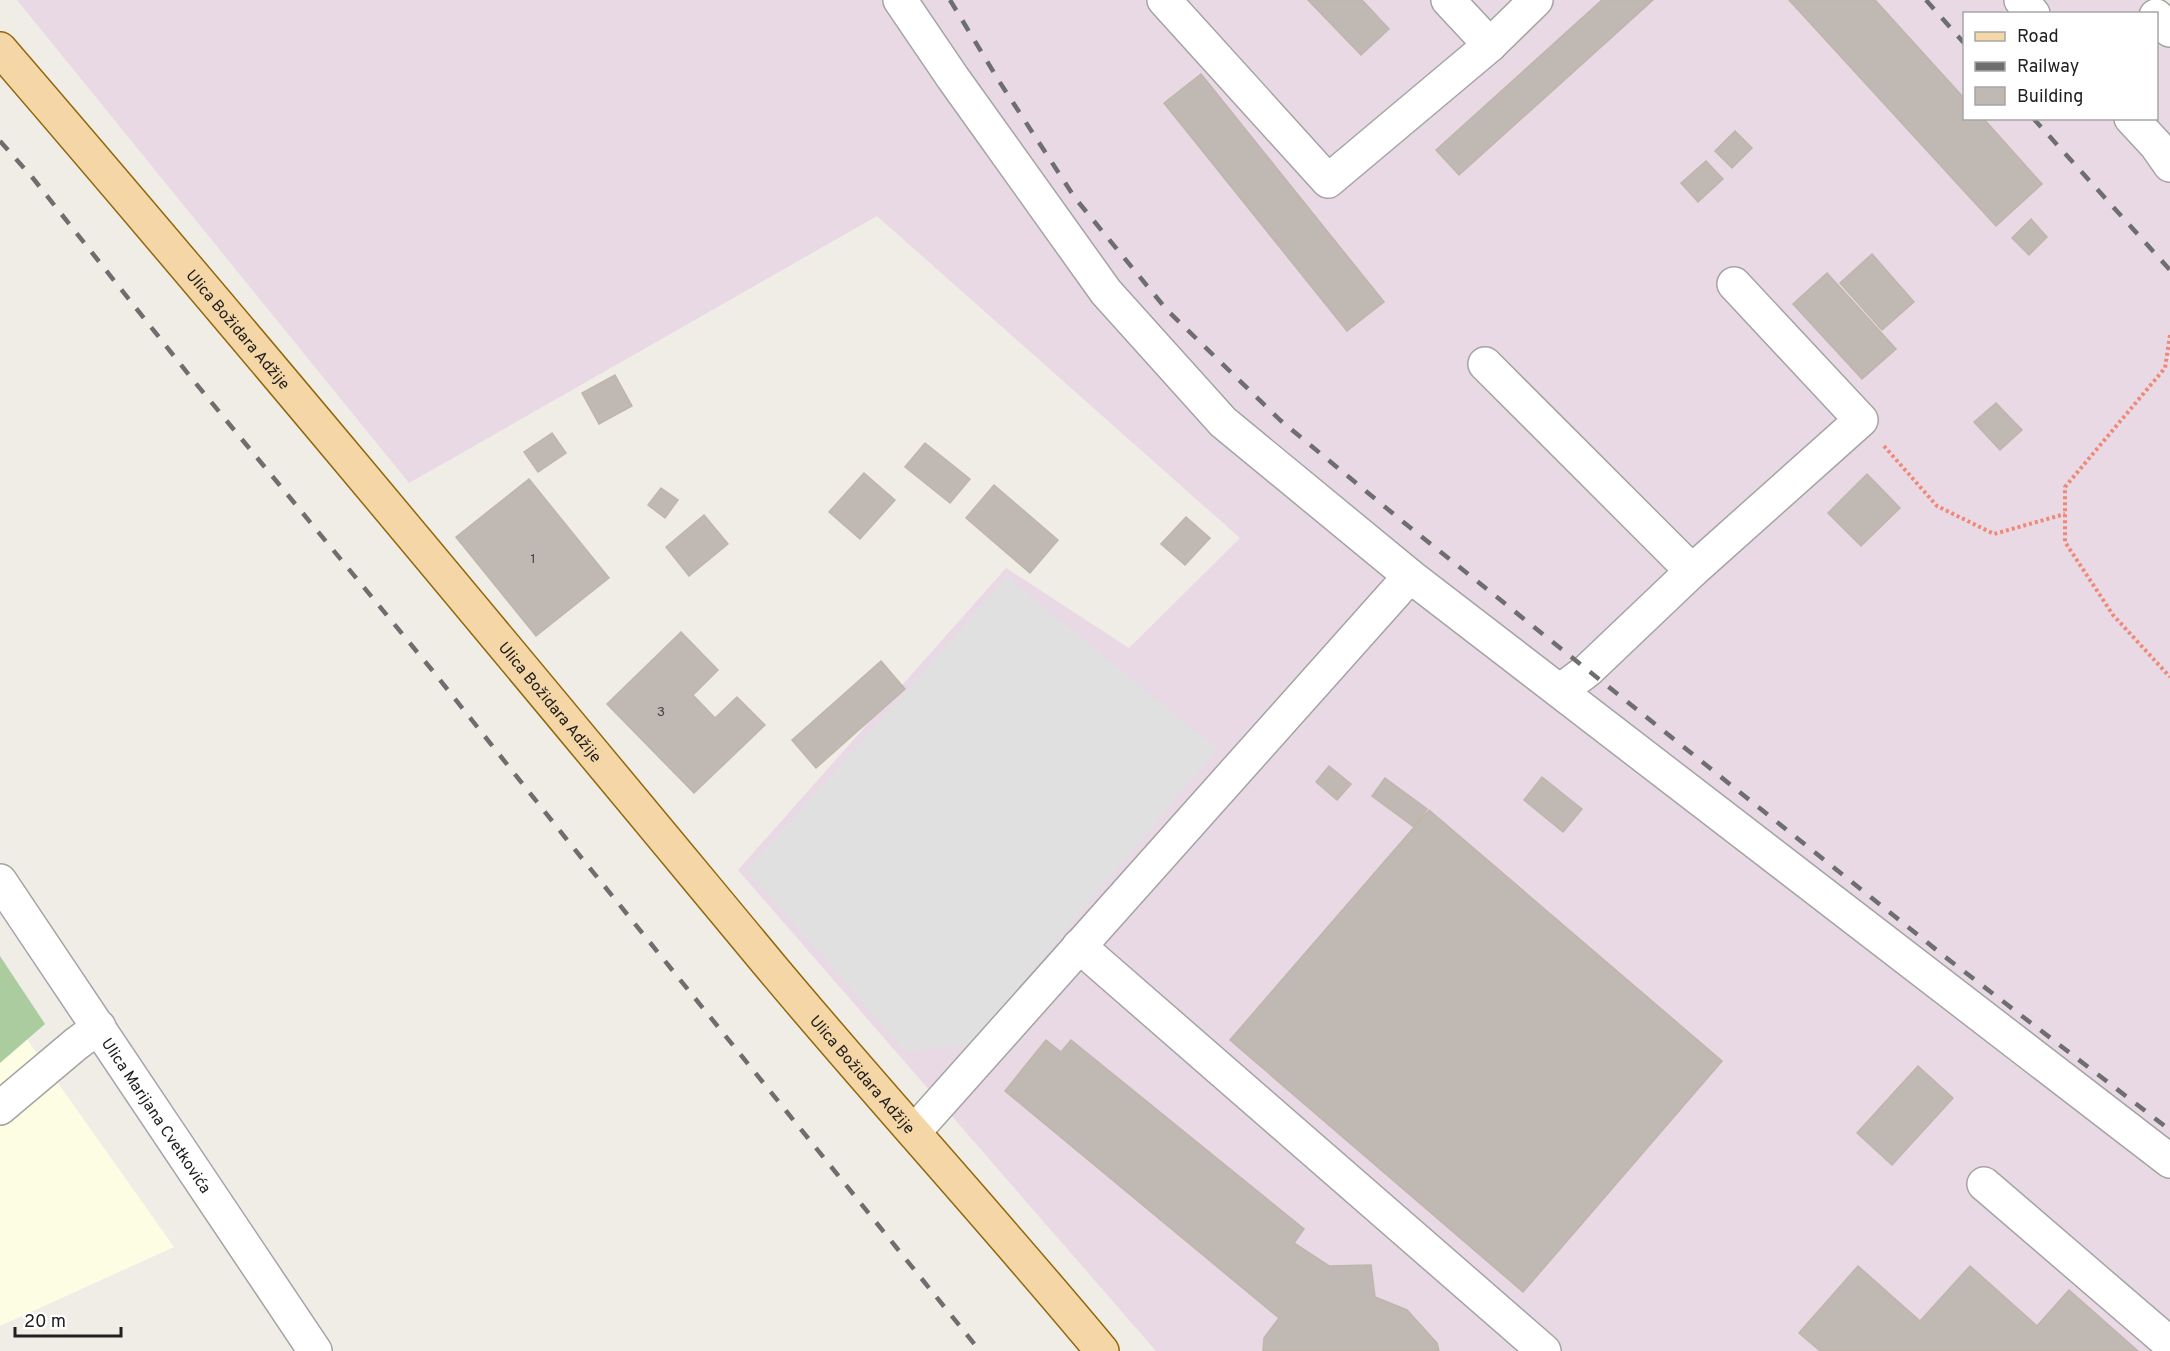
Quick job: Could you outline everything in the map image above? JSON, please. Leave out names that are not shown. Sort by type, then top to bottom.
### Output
[{"type":"main road","name":"Ulica Božidara Adžije","points":[[0,49],[138,210],[774,969],[1030,1264],[1102,1351]]},
{"type":"street","points":[[900,0],[1106,292],[1223,422],[1410,576],[2170,1161]]},
{"type":"street","points":[[1164,0],[1328,180],[1490,45],[1536,0]]},
{"type":"street","points":[[1448,0],[1490,45]]},
{"type":"street","points":[[2021,0],[2031,12]]},
{"type":"street","points":[[2141,0],[2152,12]]},
{"type":"street","points":[[2158,18],[2170,30]]},
{"type":"street","points":[[2133,120],[2170,165]]},
{"type":"street","points":[[1560,691],[1588,670],[1692,571],[1861,420],[1734,284]]},
{"type":"street","points":[[1485,364],[1692,571]]},
{"type":"street","points":[[914,1132],[1410,576]]},
{"type":"street","name":"Ulica Marijana Cvetkovića","points":[[0,880],[315,1351]]},
{"type":"street","points":[[1079,946],[1544,1351]]},
{"type":"street","points":[[0,1108],[99,1027]]},
{"type":"street","points":[[1984,1184],[2170,1344]]},
{"type":"path","points":[[2170,334],[2165,368],[2066,487],[2066,542],[2113,615],[2170,677]]},
{"type":"path","points":[[1861,420],[1937,506],[1994,534],[2066,514]]},
{"type":"shaded area","points":[[17,0],[2151,0],[2170,17],[2170,1351],[1156,1351],[738,870],[1006,568],[1129,648],[1240,538],[877,216],[409,483]]},
{"type":"shaded area","points":[[1007,577],[1217,749],[970,1045],[906,1052],[747,870]]},
{"type":"shaded area","points":[[17,1025],[174,1247],[0,1326],[0,1040]]},
{"type":"green space","points":[[0,956],[45,1024],[0,1063]]},
{"type":"building","points":[[1308,0],[1362,0],[1389,29],[1361,55]]},
{"type":"building","points":[[1602,0],[1653,0],[1459,175],[1436,150]]},
{"type":"building","points":[[1789,0],[1875,0],[1963,97],[1963,120],[1985,120],[2042,184],[1996,226]]},
{"type":"building","points":[[1201,74],[1384,302],[1347,331],[1164,103]]},
{"type":"building","points":[[1735,131],[1752,148],[1732,168],[1715,151]]},
{"type":"building","points":[[1706,161],[1723,179],[1698,202],[1681,183]]},
{"type":"building","points":[[2031,219],[2047,237],[2029,255],[2012,238]]},
{"type":"building","points":[[1872,254],[1914,302],[1882,330],[1840,283]]},
{"type":"building","points":[[1827,273],[1896,349],[1862,379],[1793,304]]},
{"type":"building","points":[[615,375],[632,406],[599,424],[582,393]]},
{"type":"building","points":[[1996,403],[2022,430],[2000,450],[1974,422]]},
{"type":"building","points":[[552,433],[566,453],[538,472],[524,452]]},
{"type":"building","points":[[925,443],[970,479],[950,503],[905,467]]},
{"type":"building","points":[[864,473],[895,500],[860,539],[829,512]]},
{"type":"building","points":[[1867,474],[1900,508],[1861,546],[1828,513]]},
{"type":"building","points":[[529,479],[609,578],[536,636],[456,537]]},
{"type":"building","points":[[994,485],[1058,540],[1030,573],[966,518]]},
{"type":"building","points":[[661,488],[678,500],[665,518],[648,505]]},
{"type":"building","points":[[704,515],[728,544],[689,576],[666,547]]},
{"type":"building","points":[[1186,517],[1210,538],[1185,565],[1161,544]]},
{"type":"building","points":[[681,632],[718,670],[693,695],[715,718],[737,697],[765,725],[694,793],[607,704]]},
{"type":"building","points":[[881,661],[905,689],[816,768],[792,740]]},
{"type":"building","points":[[1329,766],[1351,784],[1337,800],[1316,782]]},
{"type":"building","points":[[1542,777],[1582,809],[1563,832],[1524,800]]},
{"type":"building","points":[[1385,778],[1427,809],[1414,827],[1372,796]]},
{"type":"building","points":[[1429,810],[1722,1061],[1523,1292],[1230,1040]]},
{"type":"building","points":[[1046,1040],[1061,1052],[1071,1040],[1304,1229],[1294,1243],[1329,1266],[1371,1265],[1375,1297],[1407,1310],[1437,1343],[1439,1351],[1263,1351],[1264,1338],[1279,1318],[1005,1091]]},
{"type":"building","points":[[1918,1066],[1953,1098],[1892,1165],[1857,1133]]},
{"type":"building","points":[[1858,1266],[1920,1321],[1970,1266],[2037,1326],[2069,1290],[2138,1351],[1820,1351],[1799,1333]]},
{"type":"railway","points":[[950,0],[999,81],[1075,198],[1167,310],[1280,420],[1402,521],[1944,956],[2170,1130]]},
{"type":"railway","points":[[1926,0],[1963,42]]},
{"type":"railway","points":[[2035,120],[2170,270]]},
{"type":"railway","points":[[0,141],[32,177],[193,380],[432,670],[980,1351]]}]
